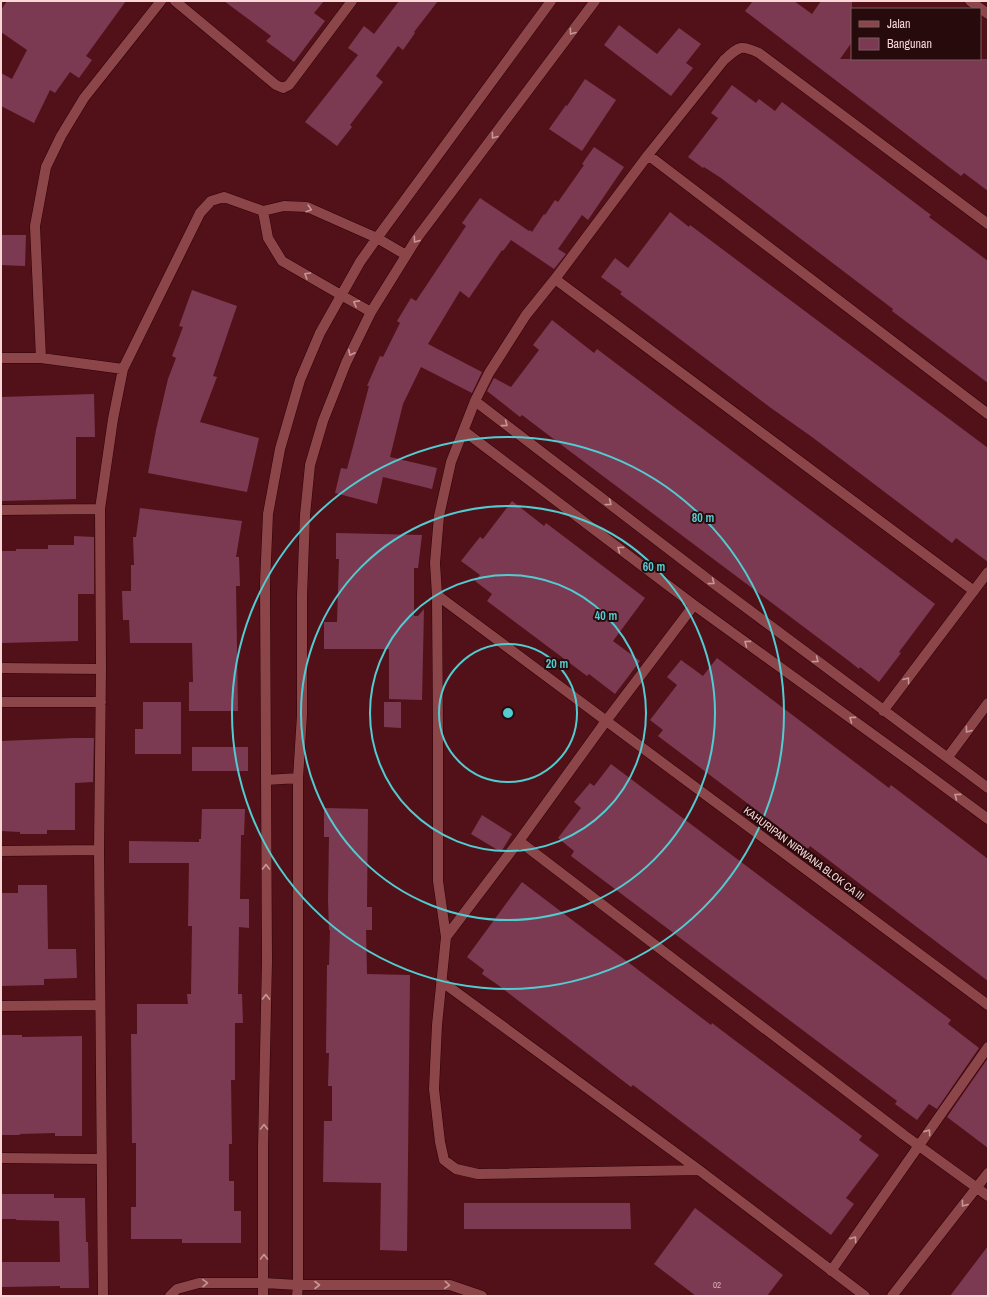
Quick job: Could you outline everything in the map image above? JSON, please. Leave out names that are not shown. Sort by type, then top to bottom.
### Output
[{"type":"street","points":[[41,358],[35,226],[46,167],[60,136],[84,98],[162,1]]},
{"type":"street","points":[[175,1],[276,85],[283,88],[289,85],[352,1]]},
{"type":"street","points":[[263,1296],[263,1147],[267,961],[265,584],[268,514],[280,449],[300,380],[320,333],[340,295],[377,238],[551,1]]},
{"type":"street","points":[[297,1296],[298,778],[302,715],[302,596],[305,515],[310,465],[323,421],[343,370],[371,312],[406,255],[595,1]]},
{"type":"street","points":[[970,1],[980,8]]},
{"type":"street","points":[[699,1170],[478,1174],[456,1169],[444,1160],[440,1142],[434,1089],[440,981],[446,936],[438,881],[437,595],[435,563],[439,516],[451,462],[464,431],[474,401],[489,373],[526,315],[555,279],[648,155],[724,60],[737,48],[747,47],[759,53],[988,224]]},
{"type":"street","points":[[648,155],[988,414]]},
{"type":"street","points":[[103,1296],[99,850],[101,702],[100,509],[113,419],[123,369],[200,213],[211,202],[224,197],[263,211],[284,206],[307,207],[377,238],[406,255]]},
{"type":"street","points":[[263,211],[268,238],[282,260],[371,312]]},
{"type":"street","points":[[555,279],[974,591]]},
{"type":"street","points":[[1,358],[41,358],[123,369]]},
{"type":"street","points":[[474,401],[883,711],[948,757],[988,788]]},
{"type":"street","points":[[464,431],[694,604],[988,819]]},
{"type":"street","points":[[1,510],[100,509]]},
{"type":"street","points":[[883,711],[988,572]]},
{"type":"street","name":"KAHURIPAN NIRWANA BLOK CA III","points":[[437,595],[988,1005]]},
{"type":"street","points":[[446,936],[519,841],[606,721],[694,604]]},
{"type":"street","points":[[1,668],[101,669]]},
{"type":"street","points":[[1,702],[101,702]]},
{"type":"street","points":[[948,757],[988,703]]},
{"type":"street","points":[[266,780],[298,778]]},
{"type":"street","points":[[519,841],[988,1196]]},
{"type":"street","points":[[1,851],[99,850]]},
{"type":"street","points":[[440,981],[699,1170],[860,1295]]},
{"type":"street","points":[[1,1006],[100,1005]]},
{"type":"street","points":[[831,1271],[988,1047]]},
{"type":"street","points":[[1,1158],[101,1158]]},
{"type":"street","points":[[892,1296],[988,1173]]},
{"type":"street","points":[[170,1296],[177,1289],[199,1283],[264,1283],[298,1285],[450,1285],[482,1296]]},
{"type":"building","points":[[7,1],[126,1],[86,56],[92,60],[79,78],[70,72],[55,93],[50,90],[34,123],[1,106],[1,73],[12,79],[27,50],[1,32],[1,10]]},
{"type":"building","points":[[224,1],[324,1],[314,13],[325,21],[294,62],[266,41],[271,36]]},
{"type":"building","points":[[399,1],[438,1],[414,32],[415,33],[403,50],[398,46],[376,76],[383,82],[350,125],[352,127],[337,146],[305,122],[358,55],[348,48],[364,26],[374,34]]},
{"type":"building","points":[[753,1],[794,1],[812,14],[821,1],[852,1],[851,43],[840,59],[988,59],[988,191],[964,173],[961,176],[745,11]]},
{"type":"building","points":[[619,25],[657,54],[679,28],[701,44],[686,63],[693,68],[671,96],[604,45]]},
{"type":"building","points":[[585,79],[616,100],[582,151],[549,129]]},
{"type":"building","points":[[732,85],[756,103],[759,99],[775,111],[782,102],[931,215],[929,217],[988,261],[988,383],[892,311],[893,309],[721,178],[704,167],[703,168],[688,157],[718,118],[711,113]]},
{"type":"building","points":[[594,147],[624,167],[588,220],[582,215],[558,249],[566,254],[554,269],[511,240],[503,251],[502,250],[469,298],[460,291],[428,344],[482,372],[472,393],[421,367],[403,404],[390,457],[437,468],[432,489],[383,477],[377,504],[335,493],[341,468],[347,469],[369,386],[367,386],[380,356],[383,357],[400,323],[397,321],[411,298],[416,301],[466,226],[462,223],[480,198],[532,232],[555,200],[558,202],[584,165],[582,164]]},
{"type":"building","points":[[670,212],[689,227],[690,225],[988,448],[988,562],[956,538],[952,543],[620,294],[622,292],[601,277],[615,258],[628,268]]},
{"type":"building","points":[[1,235],[26,235],[25,266],[1,265]]},
{"type":"building","points":[[192,290],[237,306],[213,376],[217,377],[200,422],[259,438],[247,492],[148,473],[168,379],[176,358],[172,356],[183,327],[179,326]]},
{"type":"building","points":[[552,320],[594,353],[597,349],[935,604],[899,652],[901,653],[879,682],[860,667],[859,669],[522,415],[520,417],[487,391],[494,378],[511,387],[539,350],[533,345]]},
{"type":"building","points":[[94,394],[95,437],[76,437],[76,499],[1,501],[1,397]]},
{"type":"building","points":[[512,501],[544,526],[546,523],[645,598],[613,641],[640,661],[615,694],[589,674],[587,676],[487,601],[492,594],[475,581],[480,575],[461,561],[480,537],[483,539]]},
{"type":"building","points":[[140,508],[242,521],[236,557],[239,557],[240,586],[236,586],[238,711],[189,711],[189,682],[193,682],[192,643],[130,643],[129,620],[123,620],[122,591],[131,591],[131,565],[134,565],[133,537],[136,537]]},
{"type":"building","points":[[336,533],[422,535],[418,568],[414,568],[414,616],[418,616],[424,609],[422,700],[389,699],[389,649],[324,649],[324,622],[337,622],[339,559],[336,559]]},
{"type":"building","points":[[74,536],[94,537],[94,594],[78,594],[78,641],[1,643],[1,551],[16,551],[16,549],[48,549],[48,545],[74,545]]},
{"type":"building","points":[[717,658],[889,788],[891,785],[988,859],[988,981],[810,846],[808,849],[658,736],[663,730],[650,720],[677,685],[667,677],[681,660],[703,676]]},
{"type":"building","points":[[143,702],[181,702],[181,754],[135,754],[135,729],[143,729]]},
{"type":"building","points":[[384,702],[401,702],[401,728],[384,727]]},
{"type":"building","points":[[94,738],[93,782],[75,783],[75,830],[47,830],[47,834],[20,834],[20,832],[1,831],[1,741]]},
{"type":"building","points":[[192,747],[248,747],[248,771],[192,771]]},
{"type":"building","points":[[611,764],[951,1020],[948,1024],[979,1048],[937,1109],[929,1104],[917,1120],[895,1104],[897,1101],[571,856],[574,851],[558,838],[581,808],[574,802],[590,783],[594,786]]},
{"type":"building","points":[[324,808],[368,809],[367,907],[372,907],[372,930],[366,930],[367,974],[410,975],[407,1251],[380,1250],[381,1183],[323,1182],[324,1121],[332,1121],[332,1086],[328,1086],[329,1053],[326,1053],[327,965],[329,965],[330,930],[328,900],[329,837],[324,837]]},
{"type":"building","points":[[202,809],[245,809],[244,835],[241,835],[240,899],[249,899],[249,928],[239,927],[238,994],[242,994],[243,1023],[235,1023],[235,1080],[231,1080],[232,1144],[229,1144],[229,1181],[234,1181],[234,1211],[241,1211],[241,1243],[182,1243],[182,1239],[131,1239],[131,1207],[136,1207],[136,1143],[132,1143],[131,1034],[137,1034],[137,1004],[188,1004],[187,994],[191,994],[192,926],[188,926],[189,863],[129,863],[129,841],[199,842],[199,839],[201,839]]},
{"type":"building","points":[[482,815],[512,834],[501,852],[471,834]]},
{"type":"building","points":[[522,882],[711,1025],[712,1023],[862,1136],[859,1140],[879,1155],[846,1198],[854,1204],[831,1235],[633,1085],[631,1087],[482,974],[484,970],[467,957]]},
{"type":"building","points":[[18,885],[47,885],[48,949],[76,949],[77,978],[44,979],[44,985],[1,986],[1,893],[18,893]]},
{"type":"building","points":[[1,1035],[22,1035],[22,1037],[82,1036],[82,1136],[55,1136],[55,1133],[1,1135]]},
{"type":"building","points":[[988,1058],[988,1148],[947,1117]]},
{"type":"building","points":[[1,1194],[54,1194],[54,1198],[85,1198],[89,1288],[60,1288],[60,1286],[1,1287],[1,1262],[60,1262],[59,1221],[1,1219]]},
{"type":"building","points":[[464,1203],[630,1203],[631,1229],[464,1229]]},
{"type":"building","points":[[695,1208],[783,1275],[767,1296],[696,1296],[654,1264]]},
{"type":"building","points":[[988,1246],[988,1296],[950,1296]]}]
